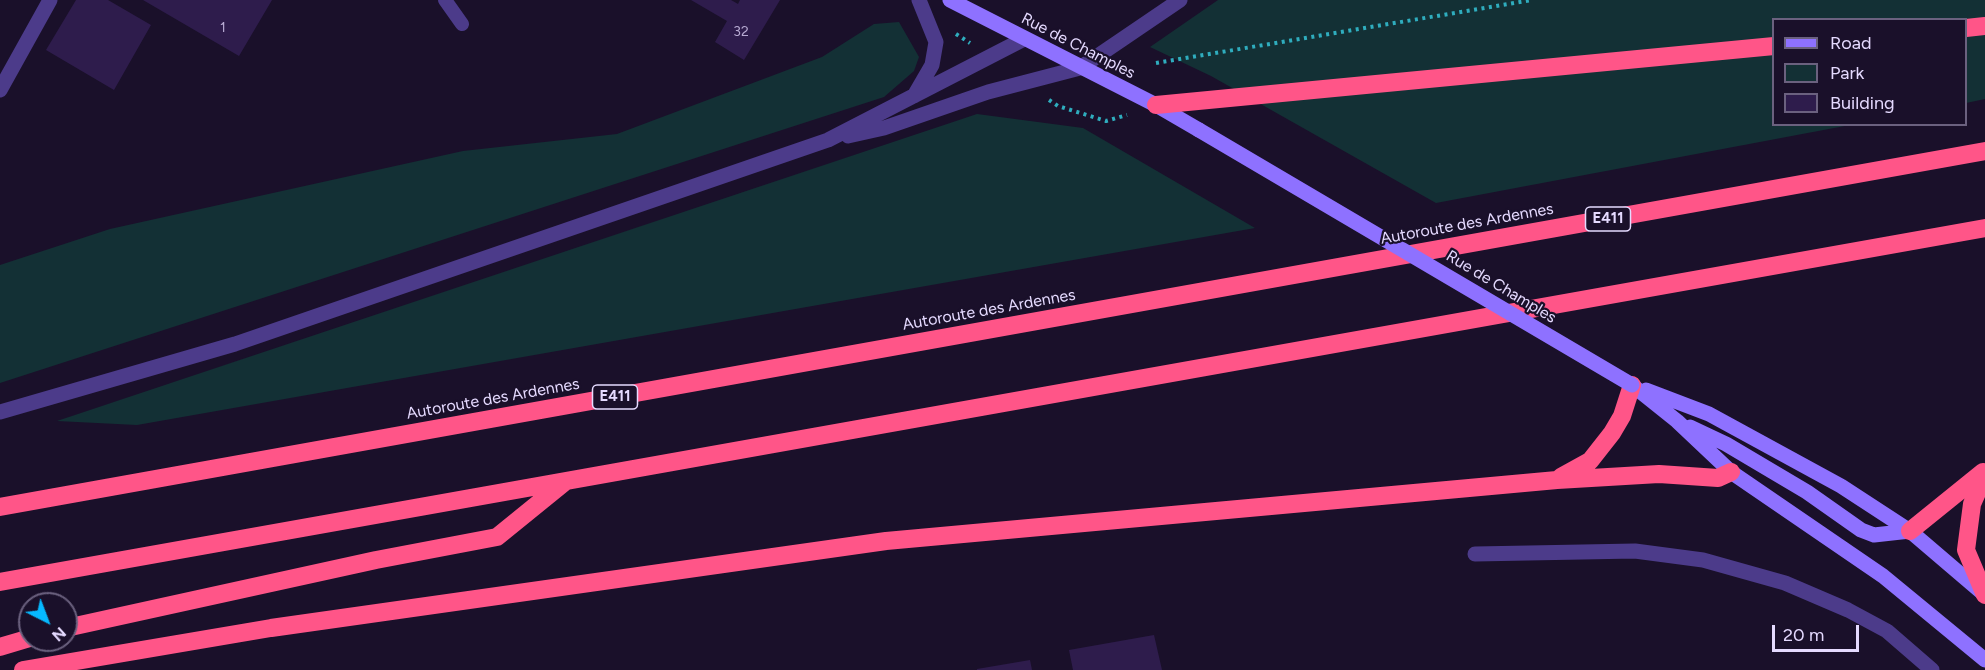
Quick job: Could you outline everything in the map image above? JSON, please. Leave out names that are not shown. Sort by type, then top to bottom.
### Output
[{"type":"highway","points":[[1967,28],[1985,26]]},
{"type":"highway","points":[[1156,105],[1772,46]]},
{"type":"highway","name":"Autoroute des Ardennes","points":[[0,507],[1985,151]]},
{"type":"highway","points":[[0,582],[1985,228]]},
{"type":"highway","points":[[1557,480],[1590,461],[1622,416],[1632,385]]},
{"type":"highway","points":[[1910,531],[1985,471]]},
{"type":"highway","points":[[23,670],[283,626],[875,543],[1557,480],[1659,474],[1718,478],[1731,472]]},
{"type":"highway","points":[[1985,476],[1972,504],[1966,550],[1985,595]]},
{"type":"highway","points":[[78,625],[376,560],[497,537],[569,479]]},
{"type":"highway","points":[[0,647],[18,642]]},
{"type":"main road","name":"Rue de Champles","points":[[950,0],[1156,105],[1632,385],[1709,414],[1841,486],[1910,531],[1985,595]]},
{"type":"main road","points":[[1632,385],[1677,421],[1731,472],[1883,576],[1985,660]]},
{"type":"main road","points":[[1677,421],[1726,444],[1807,492],[1861,530],[1874,535],[1910,531]]},
{"type":"street","points":[[0,90],[50,0]]},
{"type":"street","points":[[914,97],[932,66],[936,42],[919,0]]},
{"type":"street","points":[[0,412],[235,344],[828,140],[884,128],[988,92],[1080,68],[1180,0]]},
{"type":"street","points":[[828,140],[1024,39]]},
{"type":"street","points":[[1475,554],[1635,550],[1703,560],[1785,583],[1848,610],[1887,631],[1932,670]]},
{"type":"lane","points":[[446,0],[462,24]]},
{"type":"path","points":[[1156,63],[1532,0]]},
{"type":"green space","points":[[1218,0],[1985,0],[1985,99],[1967,103],[1967,18],[1772,18],[1772,126],[1845,126],[1436,203],[1211,76],[1150,47]]},
{"type":"green space","points":[[899,22],[919,57],[914,71],[884,97],[0,383],[0,265],[110,229],[463,151],[617,134],[822,57],[874,24]]},
{"type":"green space","points":[[977,114],[1083,128],[1255,228],[137,425],[57,421]]},
{"type":"building","points":[[76,0],[108,0],[151,25],[114,90],[46,50]]},
{"type":"building","points":[[143,0],[272,0],[239,56]]},
{"type":"building","points":[[691,0],[731,0],[738,4],[740,0],[780,0],[744,60],[715,42],[727,21]]},
{"type":"building","points":[[1154,635],[1162,670],[1073,670],[1069,650]]},
{"type":"building","points":[[1030,660],[1032,670],[977,670],[977,669]]}]
